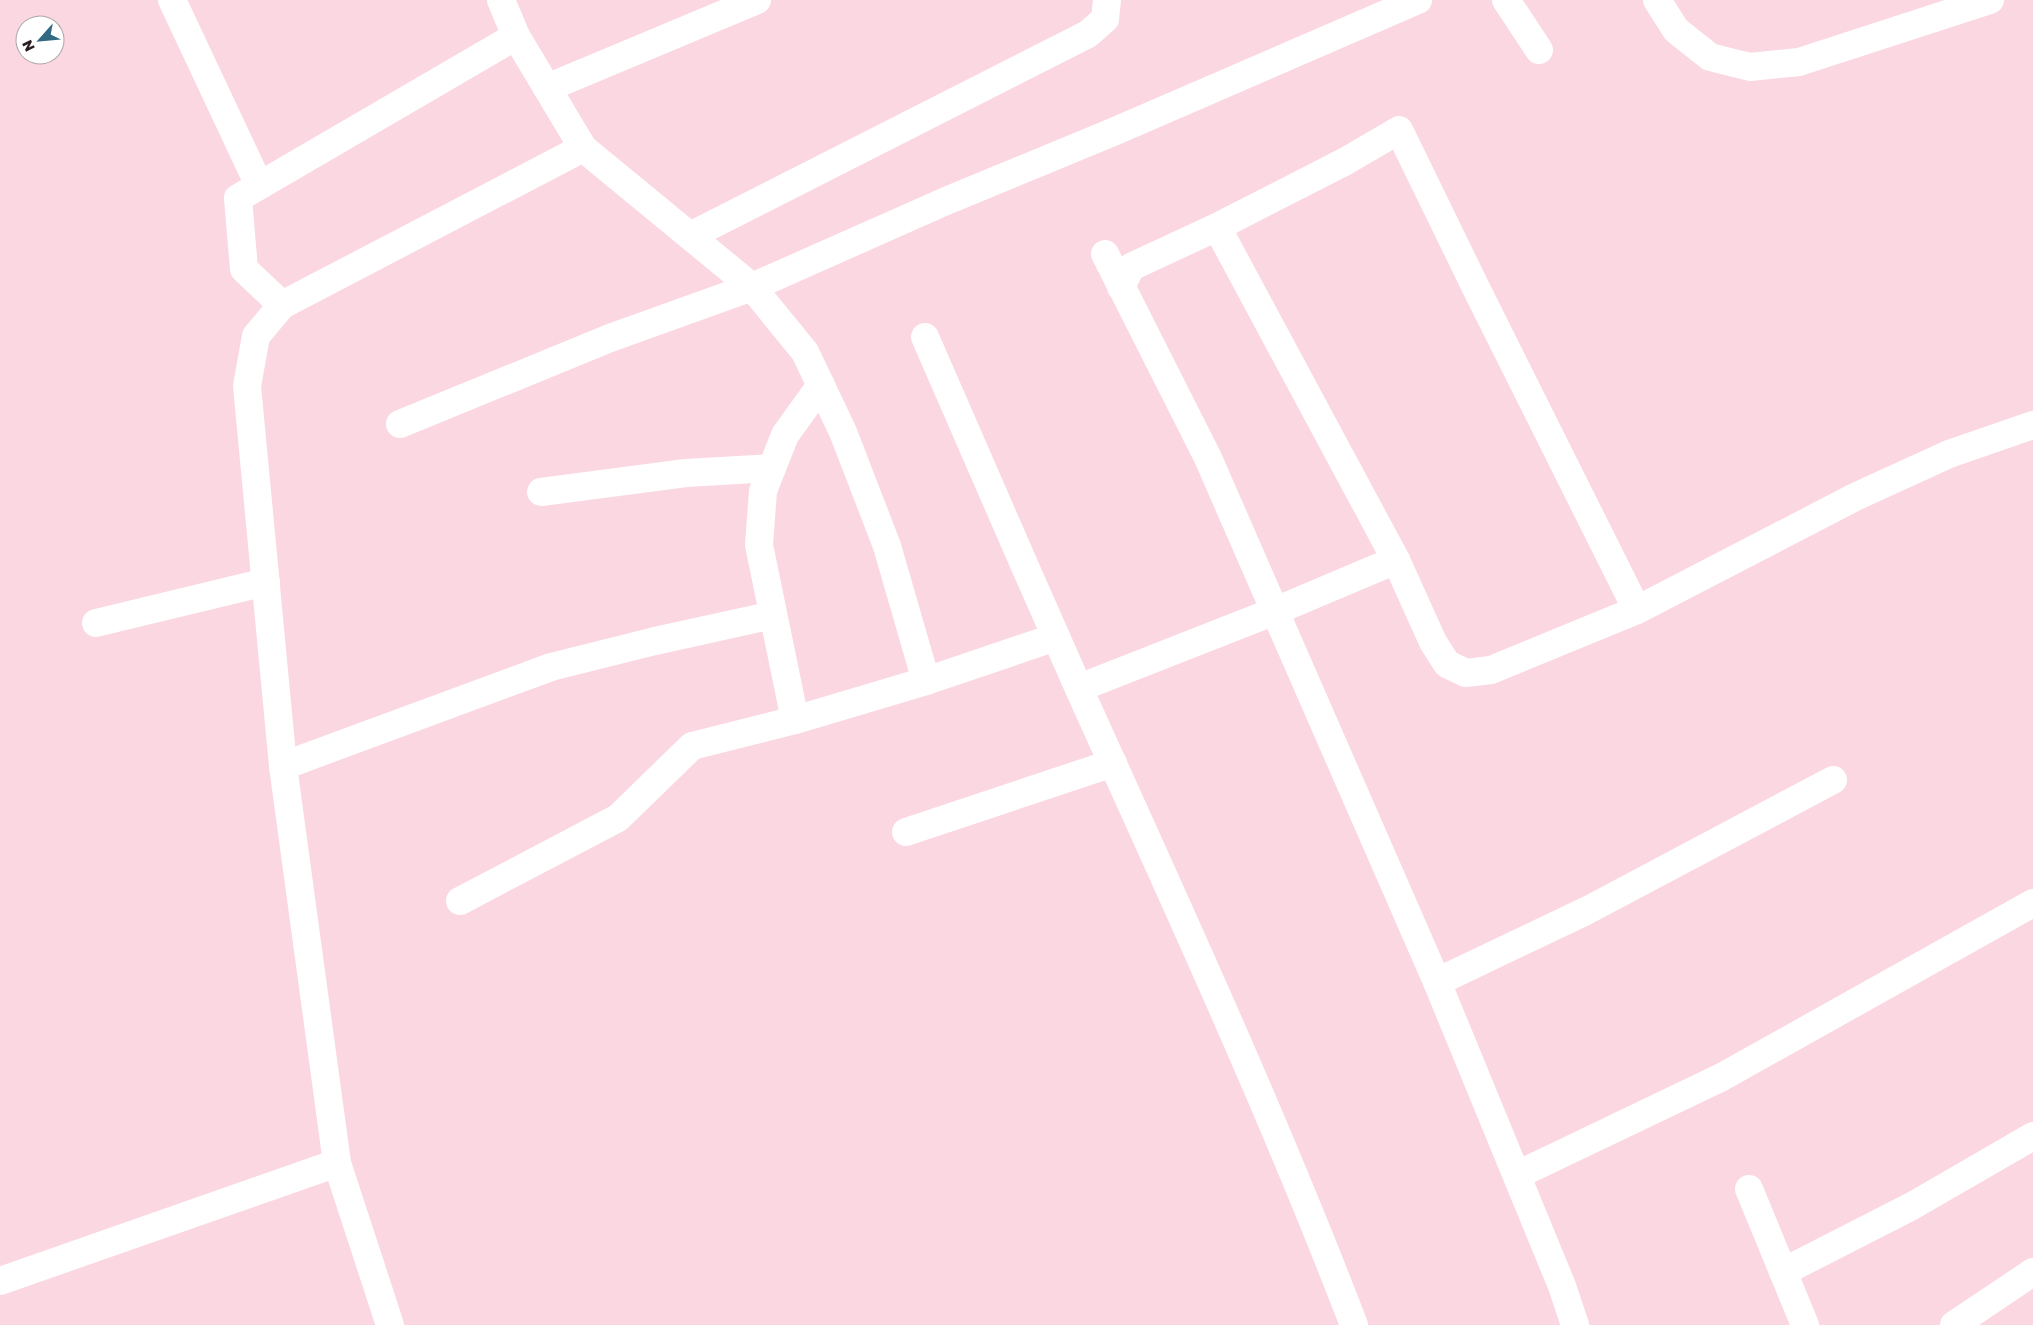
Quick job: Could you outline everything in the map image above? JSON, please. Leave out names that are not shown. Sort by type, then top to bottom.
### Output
[{"type":"street","points":[[172,0],[259,185]]},
{"type":"street","points":[[501,0],[516,36],[583,148],[752,288],[805,352],[843,432],[887,546],[926,681]]},
{"type":"street","points":[[547,88],[756,0]]},
{"type":"street","points":[[690,236],[1088,34],[1105,19],[1106,0]]},
{"type":"street","points":[[400,424],[610,338],[752,288],[946,201],[1418,0]]},
{"type":"street","points":[[1506,0],[1539,50]]},
{"type":"street","points":[[1657,0],[1676,30],[1710,57],[1750,67],[1800,62],[1990,0]]},
{"type":"street","points":[[282,305],[244,269],[238,198],[516,36]]},
{"type":"street","points":[[1121,287],[1131,267],[1217,227],[1346,161],[1399,130],[1637,610]]},
{"type":"street","points":[[390,1325],[337,1163],[283,766],[247,386],[256,336],[282,305],[583,148]]},
{"type":"street","points":[[1217,227],[1396,560],[1433,642],[1446,664],[1466,673],[1491,670],[1637,610],[1855,497],[1949,454],[2033,425]]},
{"type":"street","points":[[1105,254],[1208,458],[1276,611],[1438,982],[1562,1286],[1575,1325]]},
{"type":"street","points":[[924,337],[1193,942],[1314,1221],[1354,1325]]},
{"type":"street","points":[[795,720],[759,545],[763,492],[786,435],[821,385]]},
{"type":"street","points":[[541,492],[686,474],[772,468]]},
{"type":"street","points":[[1079,688],[1276,611],[1396,560]]},
{"type":"street","points":[[96,623],[266,582]]},
{"type":"street","points":[[283,766],[551,667],[773,614]]},
{"type":"street","points":[[460,901],[618,818],[692,746],[795,720],[926,681],[1056,637]]},
{"type":"street","points":[[906,832],[1113,763]]},
{"type":"street","points":[[1438,982],[1586,911],[1833,780]]},
{"type":"street","points":[[1517,1175],[1722,1077],[2033,903]]},
{"type":"street","points":[[1783,1272],[1912,1206],[2033,1136]]},
{"type":"street","points":[[0,1280],[337,1163]]},
{"type":"street","points":[[1750,1189],[1805,1325]]},
{"type":"street","points":[[1954,1325],[2033,1272]]}]
